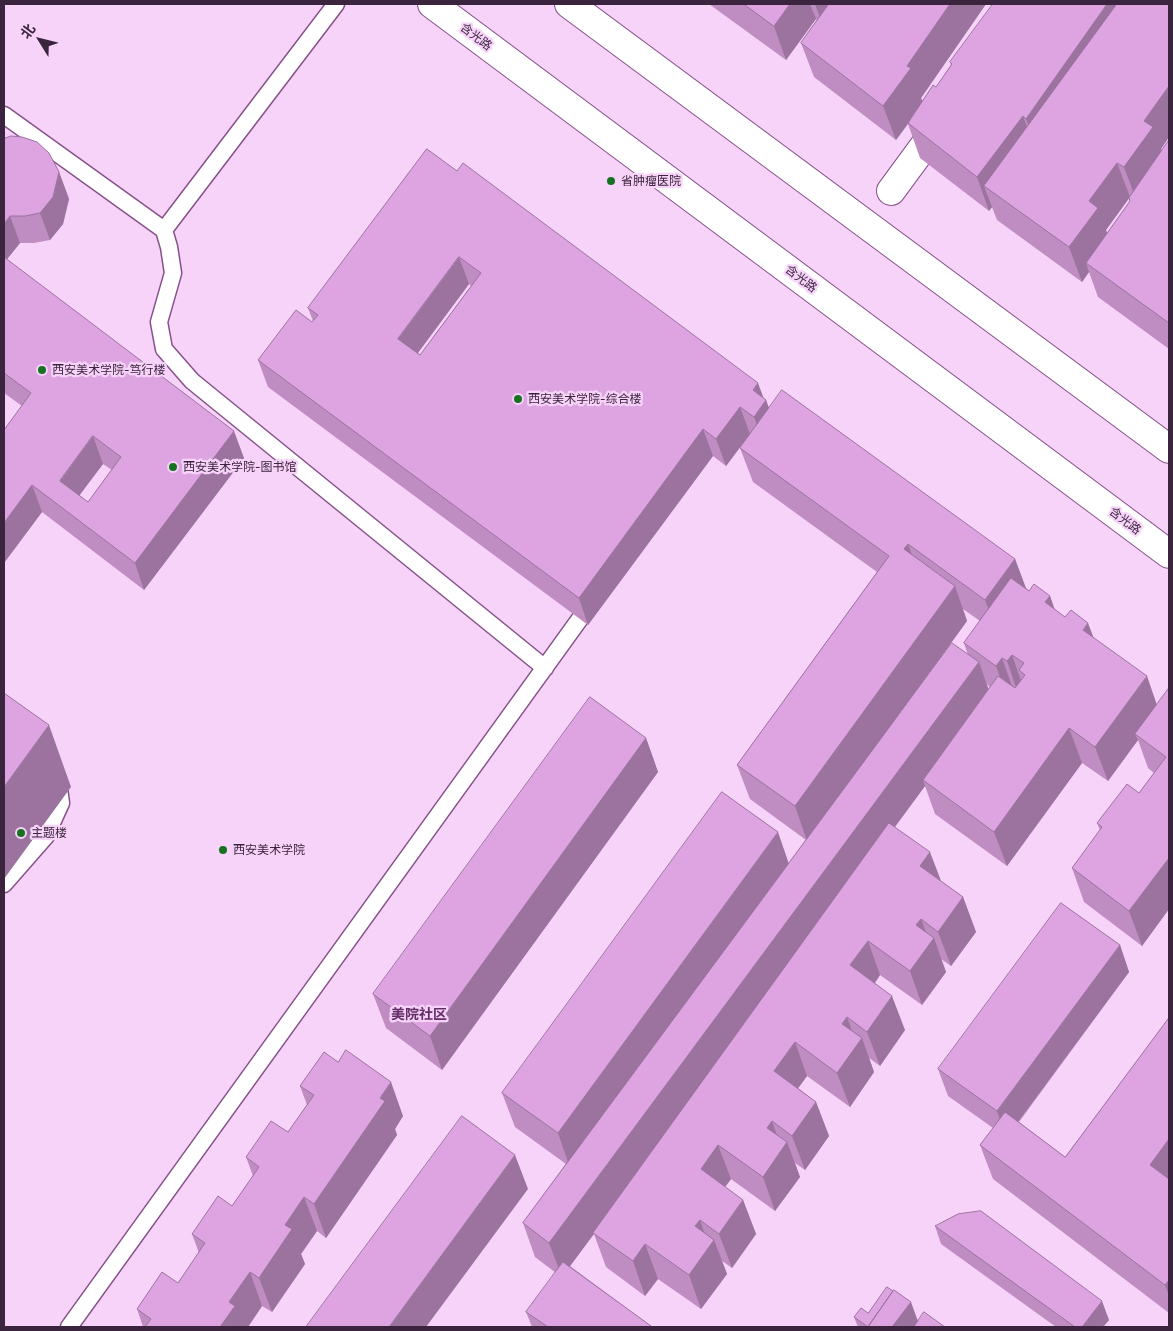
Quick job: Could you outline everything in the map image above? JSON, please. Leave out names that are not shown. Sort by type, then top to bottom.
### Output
[{"type":"main road","name":"含光路","points":[[432,4],[1169,554]]},
{"type":"main road","points":[[569,4],[1169,449]]},
{"type":"main road","points":[[891,191],[955,105]]},
{"type":"lane","points":[[164,230],[336,4]]},
{"type":"lane","points":[[4,115],[164,230],[169,247],[172,273],[159,322],[164,349],[192,381],[545,668]]},
{"type":"lane","points":[[68,1327],[602,590]]},
{"type":"lane","points":[[4,884],[46,836],[61,803],[57,775],[50,768]]},
{"type":"building","points":[[744,4],[790,4],[774,26]]},
{"type":"building","points":[[829,4],[950,4],[907,66],[911,68],[883,106],[801,43]]},
{"type":"building","points":[[993,4],[1107,4],[1026,119],[1023,116],[977,177],[908,123],[933,85],[936,87],[952,64],[950,62]]},
{"type":"building","points":[[1117,4],[1169,4],[1169,86],[1144,121],[1153,127],[1124,167],[1117,163],[1089,201],[1098,208],[1069,247],[984,186]]},
{"type":"building","points":[[11,136],[37,142],[49,153],[59,172],[53,197],[40,213],[10,216],[4,224],[4,139]]},
{"type":"building","points":[[1169,140],[1169,323],[1086,263],[1130,201],[1129,198]]},
{"type":"building","name":"西安美术学院-综合楼","points":[[427,149],[457,171],[463,163],[758,383],[753,390],[766,400],[754,417],[740,407],[716,439],[703,429],[579,598],[258,360],[296,310],[312,322],[318,315],[308,308]],"holes":[[[459,257],[481,273],[420,355],[398,339]]]},
{"type":"building","name":"西安美术学院-图书馆","points":[[4,257],[234,431],[135,563],[32,485],[4,523],[4,430],[31,393],[4,373]],"holes":[[[93,436],[121,457],[88,502],[60,481]]]},
{"type":"building","points":[[782,390],[1015,559],[985,600],[908,544],[904,549],[955,586],[795,806],[737,765],[889,556],[740,448]]},
{"type":"building","points":[[1011,578],[1029,591],[1034,584],[1050,596],[1045,602],[1065,617],[1071,610],[1088,623],[1083,630],[1147,676],[1095,747],[1069,728],[994,832],[923,780],[998,676],[1015,688],[1025,675],[1019,670],[1024,663],[1012,655],[1007,661],[1002,658],[996,666],[964,643]]},
{"type":"building","points":[[952,643],[979,662],[549,1243],[523,1223]]},
{"type":"building","points":[[1169,688],[1169,858],[1129,911],[1072,868],[1102,827],[1097,823],[1127,784],[1139,793],[1166,757],[1135,734]]},
{"type":"building","points":[[4,693],[49,725],[4,787]]},
{"type":"building","points":[[590,697],[646,738],[430,1036],[373,994]]},
{"type":"building","points":[[722,792],[778,832],[558,1133],[502,1093]]},
{"type":"building","points":[[889,823],[930,852],[920,866],[963,897],[938,932],[921,919],[916,925],[934,938],[910,971],[868,941],[850,965],[892,996],[867,1032],[847,1017],[842,1024],[862,1038],[837,1073],[795,1042],[774,1071],[816,1102],[792,1136],[772,1121],[767,1128],[787,1142],[763,1177],[718,1145],[701,1169],[743,1200],[719,1234],[700,1220],[695,1226],[714,1240],[689,1275],[645,1244],[633,1261],[593,1233]]},
{"type":"building","points":[[1061,903],[1120,945],[997,1111],[938,1069]]},
{"type":"building","points":[[1169,1018],[1169,1139],[1150,1165],[1169,1179],[1169,1280],[1165,1285],[980,1145],[1005,1112],[1065,1157]]},
{"type":"building","points":[[346,1050],[391,1082],[380,1098],[385,1101],[314,1204],[304,1197],[285,1225],[292,1229],[259,1278],[250,1272],[229,1302],[235,1306],[220,1327],[145,1327],[151,1319],[137,1309],[162,1272],[178,1283],[205,1243],[192,1234],[218,1196],[232,1206],[259,1167],[246,1157],[271,1121],[288,1132],[314,1095],[300,1086],[324,1052],[338,1062]]},
{"type":"building","points":[[462,1116],[515,1155],[389,1327],[306,1327]]},
{"type":"building","points":[[981,1211],[1102,1301],[1082,1327],[1075,1327],[935,1226],[958,1214]]},
{"type":"building","points":[[563,1262],[651,1327],[548,1327],[526,1312]]},
{"type":"building","points":[[887,1287],[893,1291],[868,1327],[854,1317],[861,1308],[868,1313]]},
{"type":"building","points":[[894,1290],[911,1302],[892,1327],[868,1327]]},
{"type":"building","points":[[924,1312],[945,1327],[914,1327]]},
{"type":"place","name":"省肿瘤医院","points":[[611,181]]},
{"type":"place","name":"西安美术学院-笃行楼","points":[[42,370]]},
{"type":"place","name":"西安美术学院-综合楼","points":[[518,399]]},
{"type":"place","name":"西安美术学院-图书馆","points":[[173,467]]},
{"type":"place","name":"主题楼","points":[[21,833]]},
{"type":"place","name":"西安美术学院","points":[[223,850]]},
{"type":"district","name":"美院社区","points":[[419,1015]]}]
